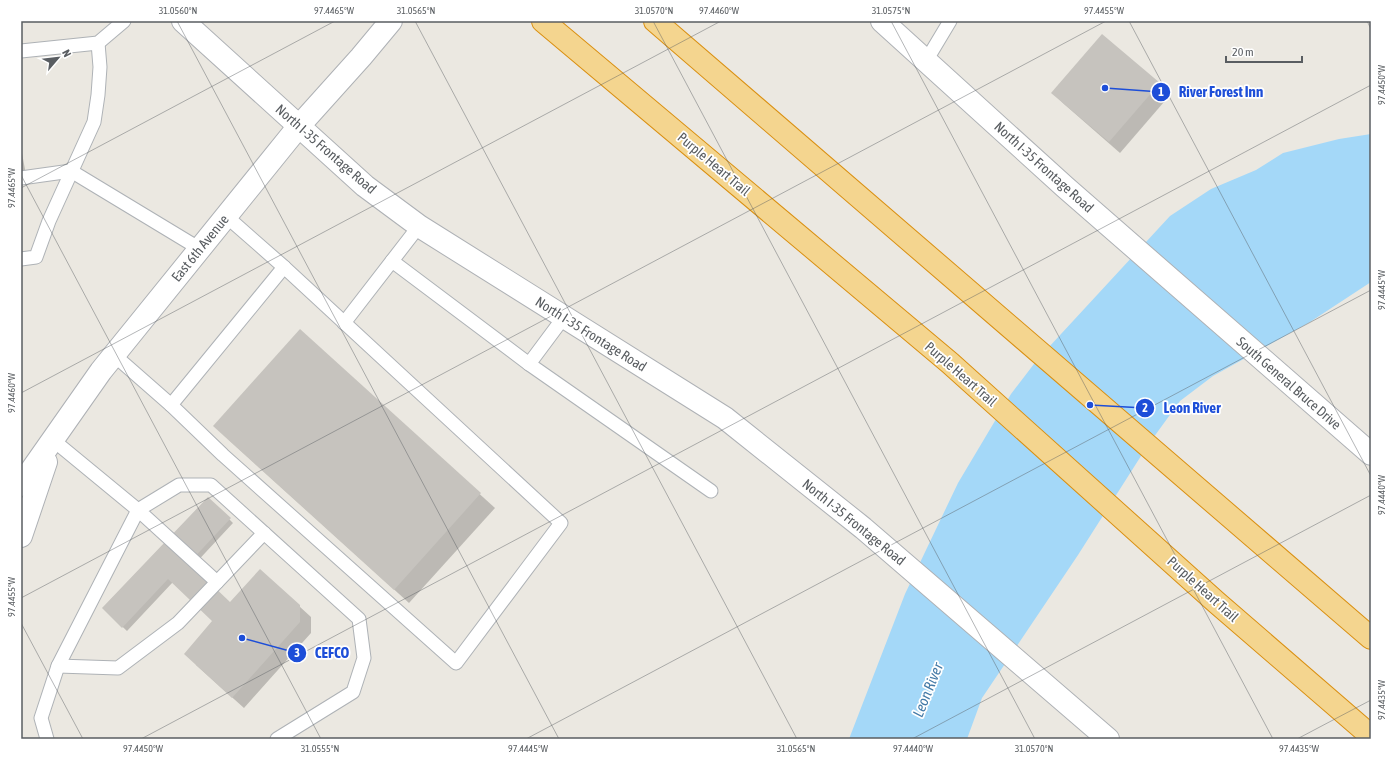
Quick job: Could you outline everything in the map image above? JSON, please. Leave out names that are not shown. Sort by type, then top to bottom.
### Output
[{"type":"highway","name":"Purple Heart Trail","points":[[543,21],[950,363],[1216,602],[1371,736]]},
{"type":"highway","points":[[655,21],[1371,638]]},
{"type":"main road","name":"North I-35 Frontage Road","points":[[183,21],[365,186],[419,226],[725,418],[863,528],[1108,739]]},
{"type":"main road","name":"East 6th Avenue","points":[[21,485],[101,371],[299,126],[362,57],[391,21]]},
{"type":"main road","name":"North I-35 Frontage Road","points":[[882,21],[1066,187],[1208,312]]},
{"type":"main road","name":"South General Bruce Drive","points":[[1208,312],[1371,454]]},
{"type":"main road","points":[[21,536],[53,440]]},
{"type":"lane","points":[[21,51],[98,43],[124,21]]},
{"type":"lane","points":[[926,61],[950,21]]},
{"type":"lane","points":[[21,259],[36,257],[49,221],[94,122],[100,67],[98,43]]},
{"type":"lane","points":[[21,178],[71,171],[200,249]]},
{"type":"lane","points":[[114,355],[171,405],[223,456],[456,663],[561,523],[284,267],[226,216]]},
{"type":"lane","points":[[344,323],[419,226]]},
{"type":"lane","points":[[392,260],[529,364],[711,491]]},
{"type":"lane","points":[[171,405],[284,267]]},
{"type":"lane","points":[[529,364],[564,317]]},
{"type":"lane","points":[[53,440],[138,510],[217,582]]},
{"type":"lane","points":[[47,738],[41,718],[58,666],[138,510],[179,485],[210,485],[359,619],[364,658],[353,692],[277,739]]},
{"type":"lane","points":[[58,666],[118,668],[178,623],[264,533]]},
{"type":"water","points":[[1371,134],[1371,282],[1310,322],[1213,376],[1180,401],[1148,445],[1078,555],[982,698],[967,739],[849,739],[905,594],[958,483],[1011,394],[1037,360],[1170,216],[1211,189],[1256,170],[1283,153],[1339,139]]},
{"type":"building","points":[[1102,34],[1160,83],[1109,142],[1051,93]]},
{"type":"building","points":[[300,329],[481,493],[394,590],[213,426]]},
{"type":"building","points":[[208,497],[231,518],[189,563],[230,602],[260,569],[300,605],[300,622],[232,698],[184,654],[212,621],[168,579],[122,628],[102,608]]},
{"type":"place","name":"River Forest Inn","points":[[1105,88]]},
{"type":"place","name":"Leon River","points":[[1090,405]]},
{"type":"place","name":"CEFCO","points":[[242,638]]}]
